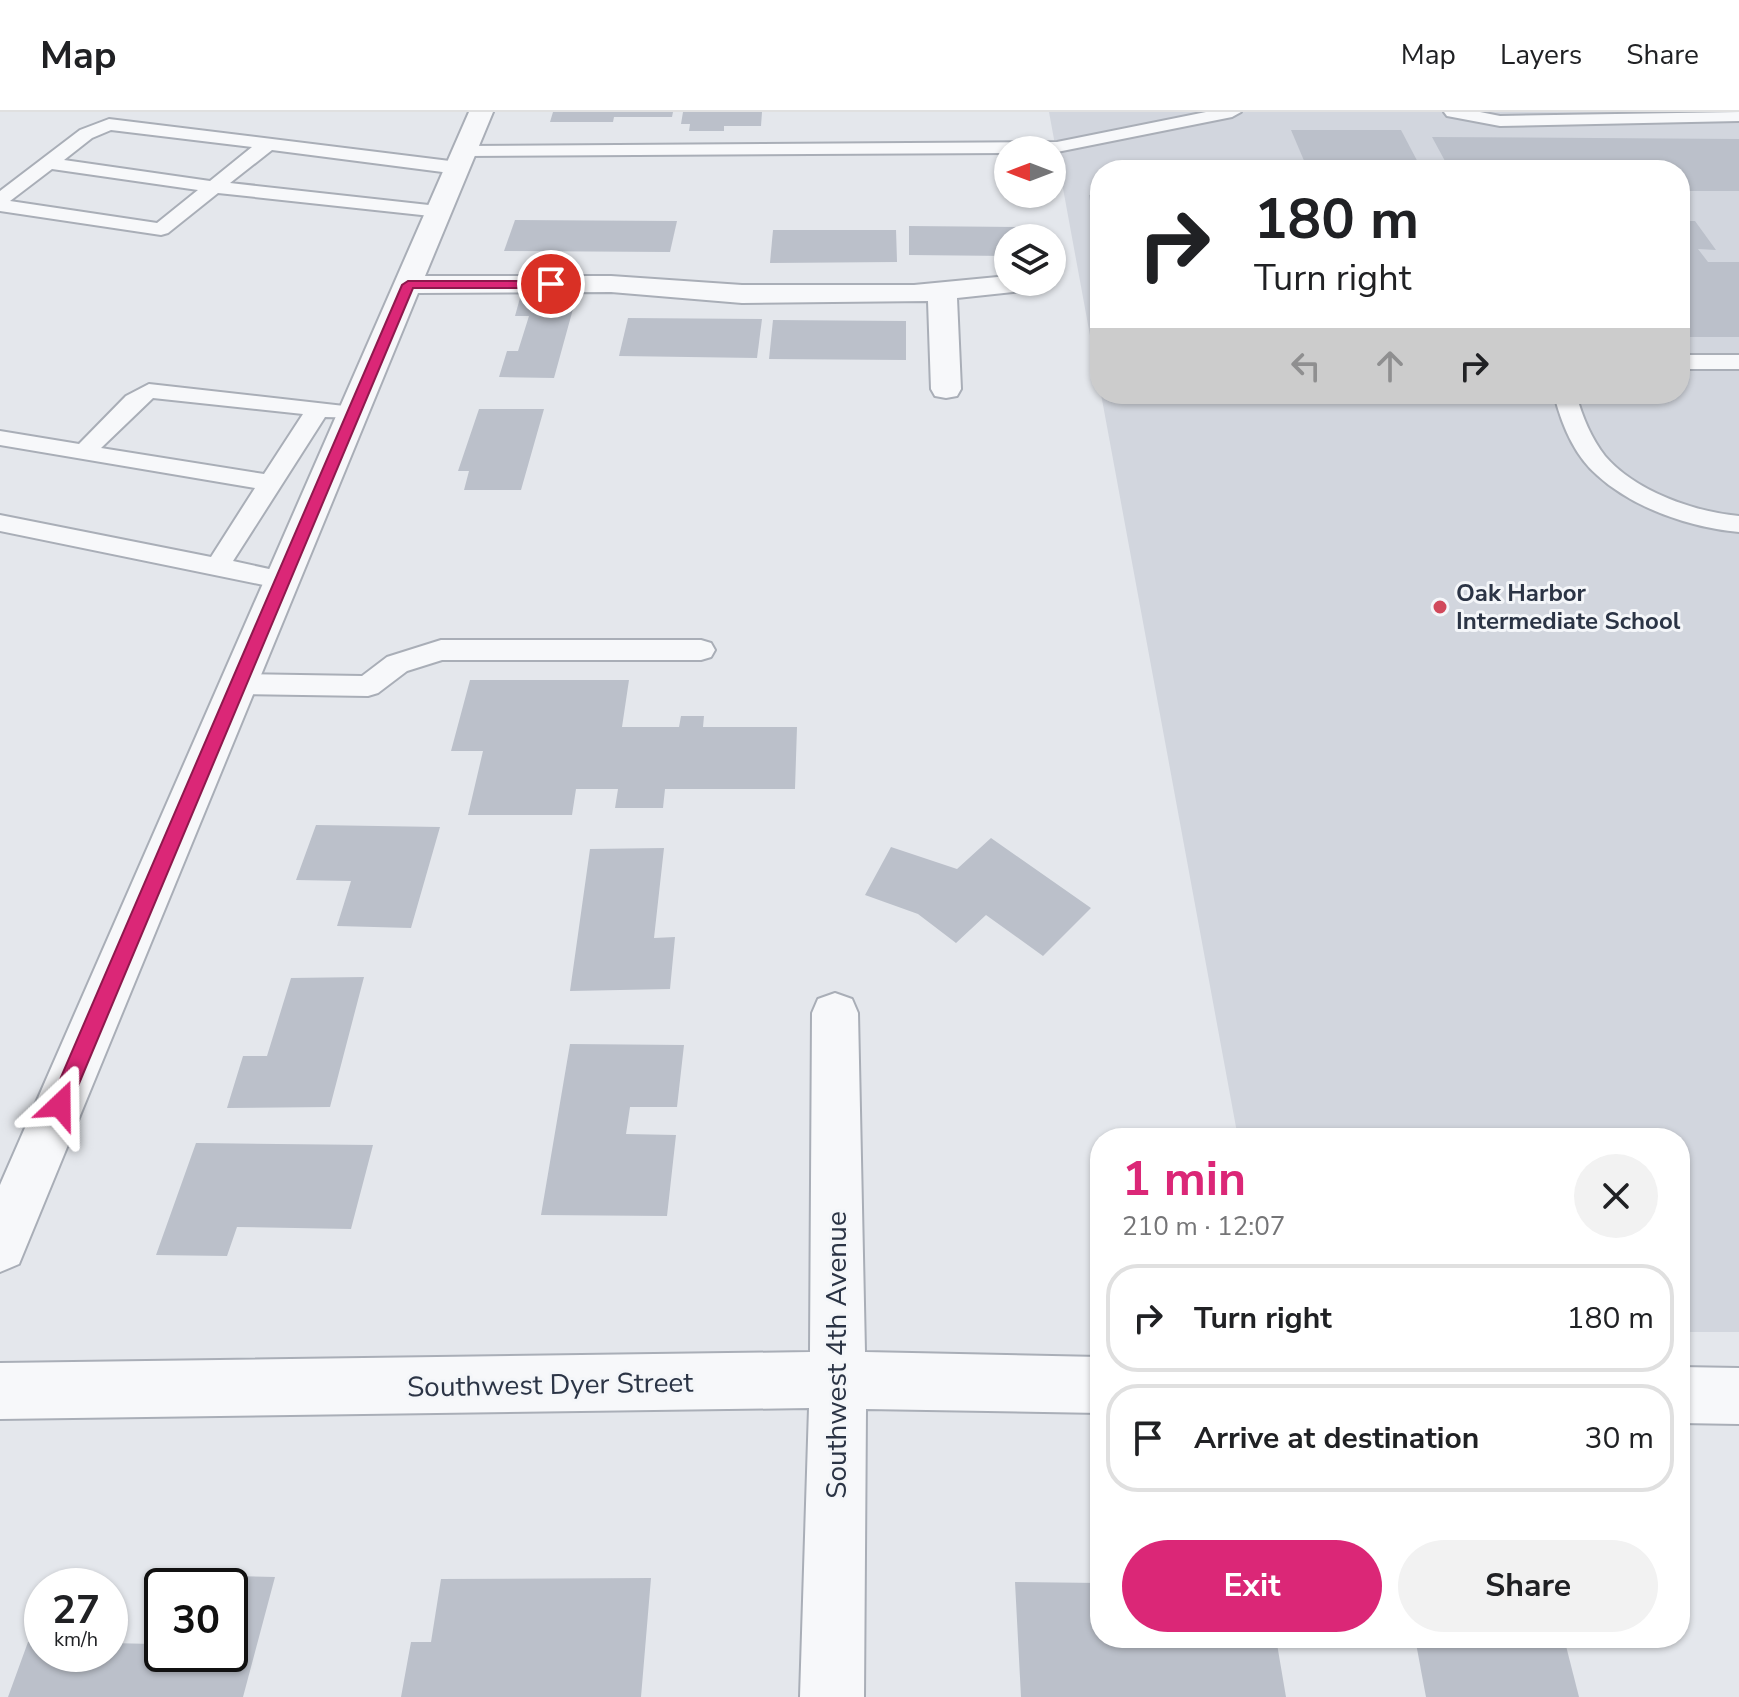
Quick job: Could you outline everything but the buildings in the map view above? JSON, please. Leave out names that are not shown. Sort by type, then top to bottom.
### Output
[{"type":"street","points":[[0,1246],[283,580],[336,411],[408,285],[481,112]]},
{"type":"street","points":[[408,285],[611,284],[742,294],[942,291],[994,286]]},
{"type":"street","points":[[942,291],[946,389]]},
{"type":"street","name":"Southwest 4th Avenue","points":[[832,1697],[838,1380],[835,1013]]},
{"type":"street","name":"Southwest Dyer Street","points":[[0,1391],[838,1380],[1090,1385]]},
{"type":"street","points":[[1690,1395],[1739,1396]]},
{"type":"lane","points":[[268,144],[161,229],[8,208],[0,202],[86,134],[109,124],[268,144],[461,160],[1057,147],[1232,112]]},
{"type":"lane","points":[[1453,112],[1500,121],[1739,116]]},
{"type":"lane","points":[[48,163],[214,187],[440,211]]},
{"type":"lane","points":[[1690,362],[1739,362]]},
{"type":"lane","points":[[84,452],[134,401],[149,391],[336,411]]},
{"type":"lane","points":[[1567,404],[1571,421],[1606,470],[1661,503],[1721,524],[1739,524]]},
{"type":"lane","points":[[217,567],[271,483],[336,411]]},
{"type":"lane","points":[[4,444],[84,452],[271,483]]},
{"type":"lane","points":[[0,523],[283,580]]},
{"type":"lane","points":[[239,684],[368,686],[397,664],[441,650],[701,650]]},
{"type":"shaded area","name":"Oak Harbor Intermediate School","points":[[1049,112],[1739,112],[1739,1332],[1690,1332],[1690,1128],[1236,1128],[1103,404],[1690,404],[1690,160],[1090,160],[1090,335],[1066,205],[1066,136],[1053,136]]},
{"type":"place","name":"Oak Harbor Intermediate School","points":[[1440,607]]},
{"type":"route","points":[[60,1105],[408,285],[551,284]]}]
